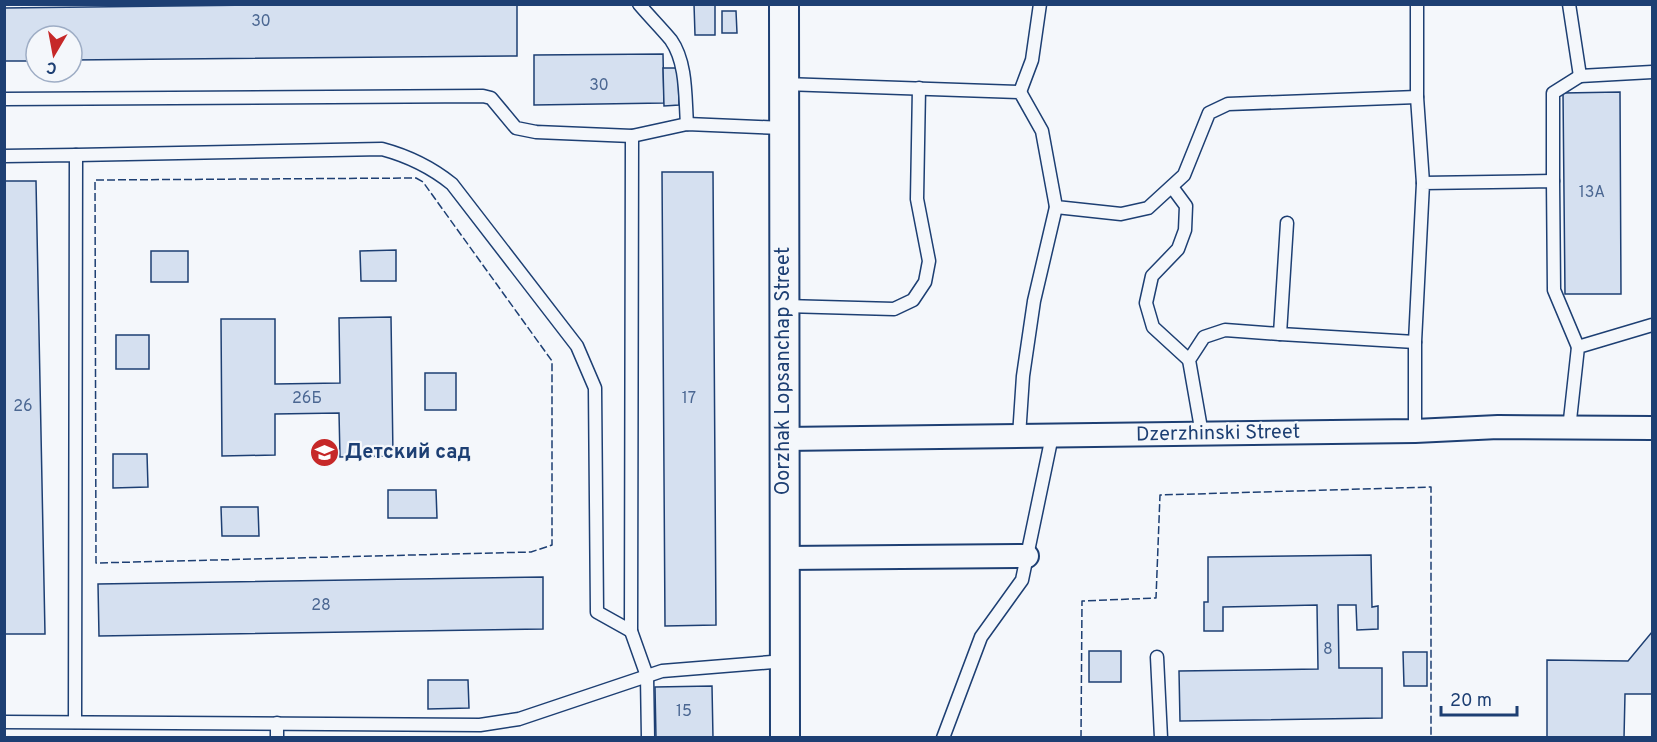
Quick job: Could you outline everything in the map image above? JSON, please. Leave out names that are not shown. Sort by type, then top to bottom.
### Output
[{"type":"street","name":"Oorzhak Lopsanchap Street","points":[[784,4],[785,738]]},
{"type":"street","name":"Dzerzhinski Street","points":[[784,440],[1415,431],[1498,427],[1653,428]]},
{"type":"street","points":[[785,558],[1027,556]]},
{"type":"lane","points":[[639,4],[671,41],[678,54],[682,67],[687,124]]},
{"type":"lane","points":[[1019,436],[1023,376],[1034,301],[1056,207],[1042,131],[1020,92],[1032,60],[1040,4]]},
{"type":"lane","points":[[1415,431],[1415,342],[1423,183],[1417,97],[1417,4]]},
{"type":"lane","points":[[1569,4],[1580,76]]},
{"type":"lane","points":[[1569,429],[1578,347],[1554,290],[1552,93],[1580,76],[1653,72]]},
{"type":"lane","points":[[784,84],[1020,92]]},
{"type":"lane","points":[[784,306],[894,309],[913,300],[925,282],[929,261],[916,199],[919,88]]},
{"type":"lane","points":[[4,99],[483,96],[491,98],[516,128],[536,132],[632,136],[687,124],[783,128]]},
{"type":"lane","points":[[1056,207],[1121,214],[1148,208],[1184,176],[1209,113],[1228,104],[1417,97]]},
{"type":"lane","points":[[632,136],[631,631],[647,676],[648,738]]},
{"type":"lane","points":[[4,156],[382,149],[405,156],[438,173],[452,184],[577,346],[595,388],[597,612],[631,631]]},
{"type":"lane","points":[[75,722],[76,155]]},
{"type":"lane","points":[[1423,183],[1553,181]]},
{"type":"lane","points":[[1172,187],[1186,206],[1185,230],[1178,249],[1152,276],[1146,303],[1153,327],[1190,360],[1203,434]]},
{"type":"lane","points":[[1280,334],[1287,223]]},
{"type":"lane","points":[[1578,347],[1653,325]]},
{"type":"lane","points":[[1190,360],[1204,337],[1225,330],[1415,342]]},
{"type":"lane","points":[[943,738],[981,637],[1022,580],[1052,436]]},
{"type":"lane","points":[[1157,657],[1161,738]]},
{"type":"lane","points":[[4,722],[480,725],[519,719],[662,671],[785,661]]},
{"type":"lane","points":[[277,723],[277,738]]},
{"type":"lane","points":[[406,724],[406,738]]},
{"type":"building","points":[[517,4],[517,56],[84,60],[84,24],[24,24],[24,61],[4,61],[4,8]]},
{"type":"building","points":[[694,4],[715,4],[715,35],[695,35]]},
{"type":"building","points":[[722,11],[736,11],[737,33],[722,33]]},
{"type":"building","points":[[663,54],[664,103],[534,105],[534,55]]},
{"type":"building","points":[[663,68],[678,68],[679,105],[664,106]]},
{"type":"building","points":[[1620,92],[1621,294],[1565,294],[1563,93]]},
{"type":"building","points":[[662,172],[713,172],[716,625],[665,626]]},
{"type":"building","points":[[4,181],[36,181],[45,634],[4,634]]},
{"type":"building","points":[[396,250],[396,281],[361,281],[360,251]]},
{"type":"building","points":[[151,251],[188,251],[188,282],[151,282]]},
{"type":"building","points":[[391,317],[393,456],[340,457],[339,413],[275,414],[275,455],[222,456],[221,319],[275,319],[275,384],[340,383],[339,318]]},
{"type":"building","points":[[116,335],[149,335],[149,369],[116,369]]},
{"type":"building","points":[[425,373],[456,373],[456,410],[425,410]]},
{"type":"building","points":[[113,454],[147,454],[148,487],[113,488]]},
{"type":"building","points":[[388,490],[436,490],[437,518],[388,518]]},
{"type":"building","points":[[221,507],[258,507],[259,536],[222,536]]},
{"type":"building","points":[[1371,555],[1372,607],[1378,606],[1378,629],[1357,630],[1356,605],[1338,605],[1339,668],[1382,668],[1382,718],[1180,721],[1179,671],[1318,669],[1317,605],[1223,607],[1223,631],[1204,631],[1204,602],[1208,602],[1208,557]]},
{"type":"building","points":[[543,577],[543,629],[99,636],[98,584]]},
{"type":"building","points":[[1652,632],[1652,694],[1625,694],[1624,738],[1547,738],[1547,660],[1628,661]]},
{"type":"building","points":[[1089,651],[1121,651],[1121,682],[1089,682]]},
{"type":"building","points":[[1403,652],[1427,652],[1427,686],[1404,686]]},
{"type":"building","points":[[428,680],[468,680],[469,708],[428,709]]},
{"type":"building","points":[[712,686],[713,738],[656,738],[655,687]]},
{"type":"fence","points":[[416,178],[423,182],[552,361],[552,545],[531,552],[96,563],[95,180],[416,178]]},
{"type":"fence","points":[[1081,738],[1082,601],[1156,598],[1160,495],[1431,487],[1431,738]]},
{"type":"place","name":"Детский сад","points":[[324,453]]}]
